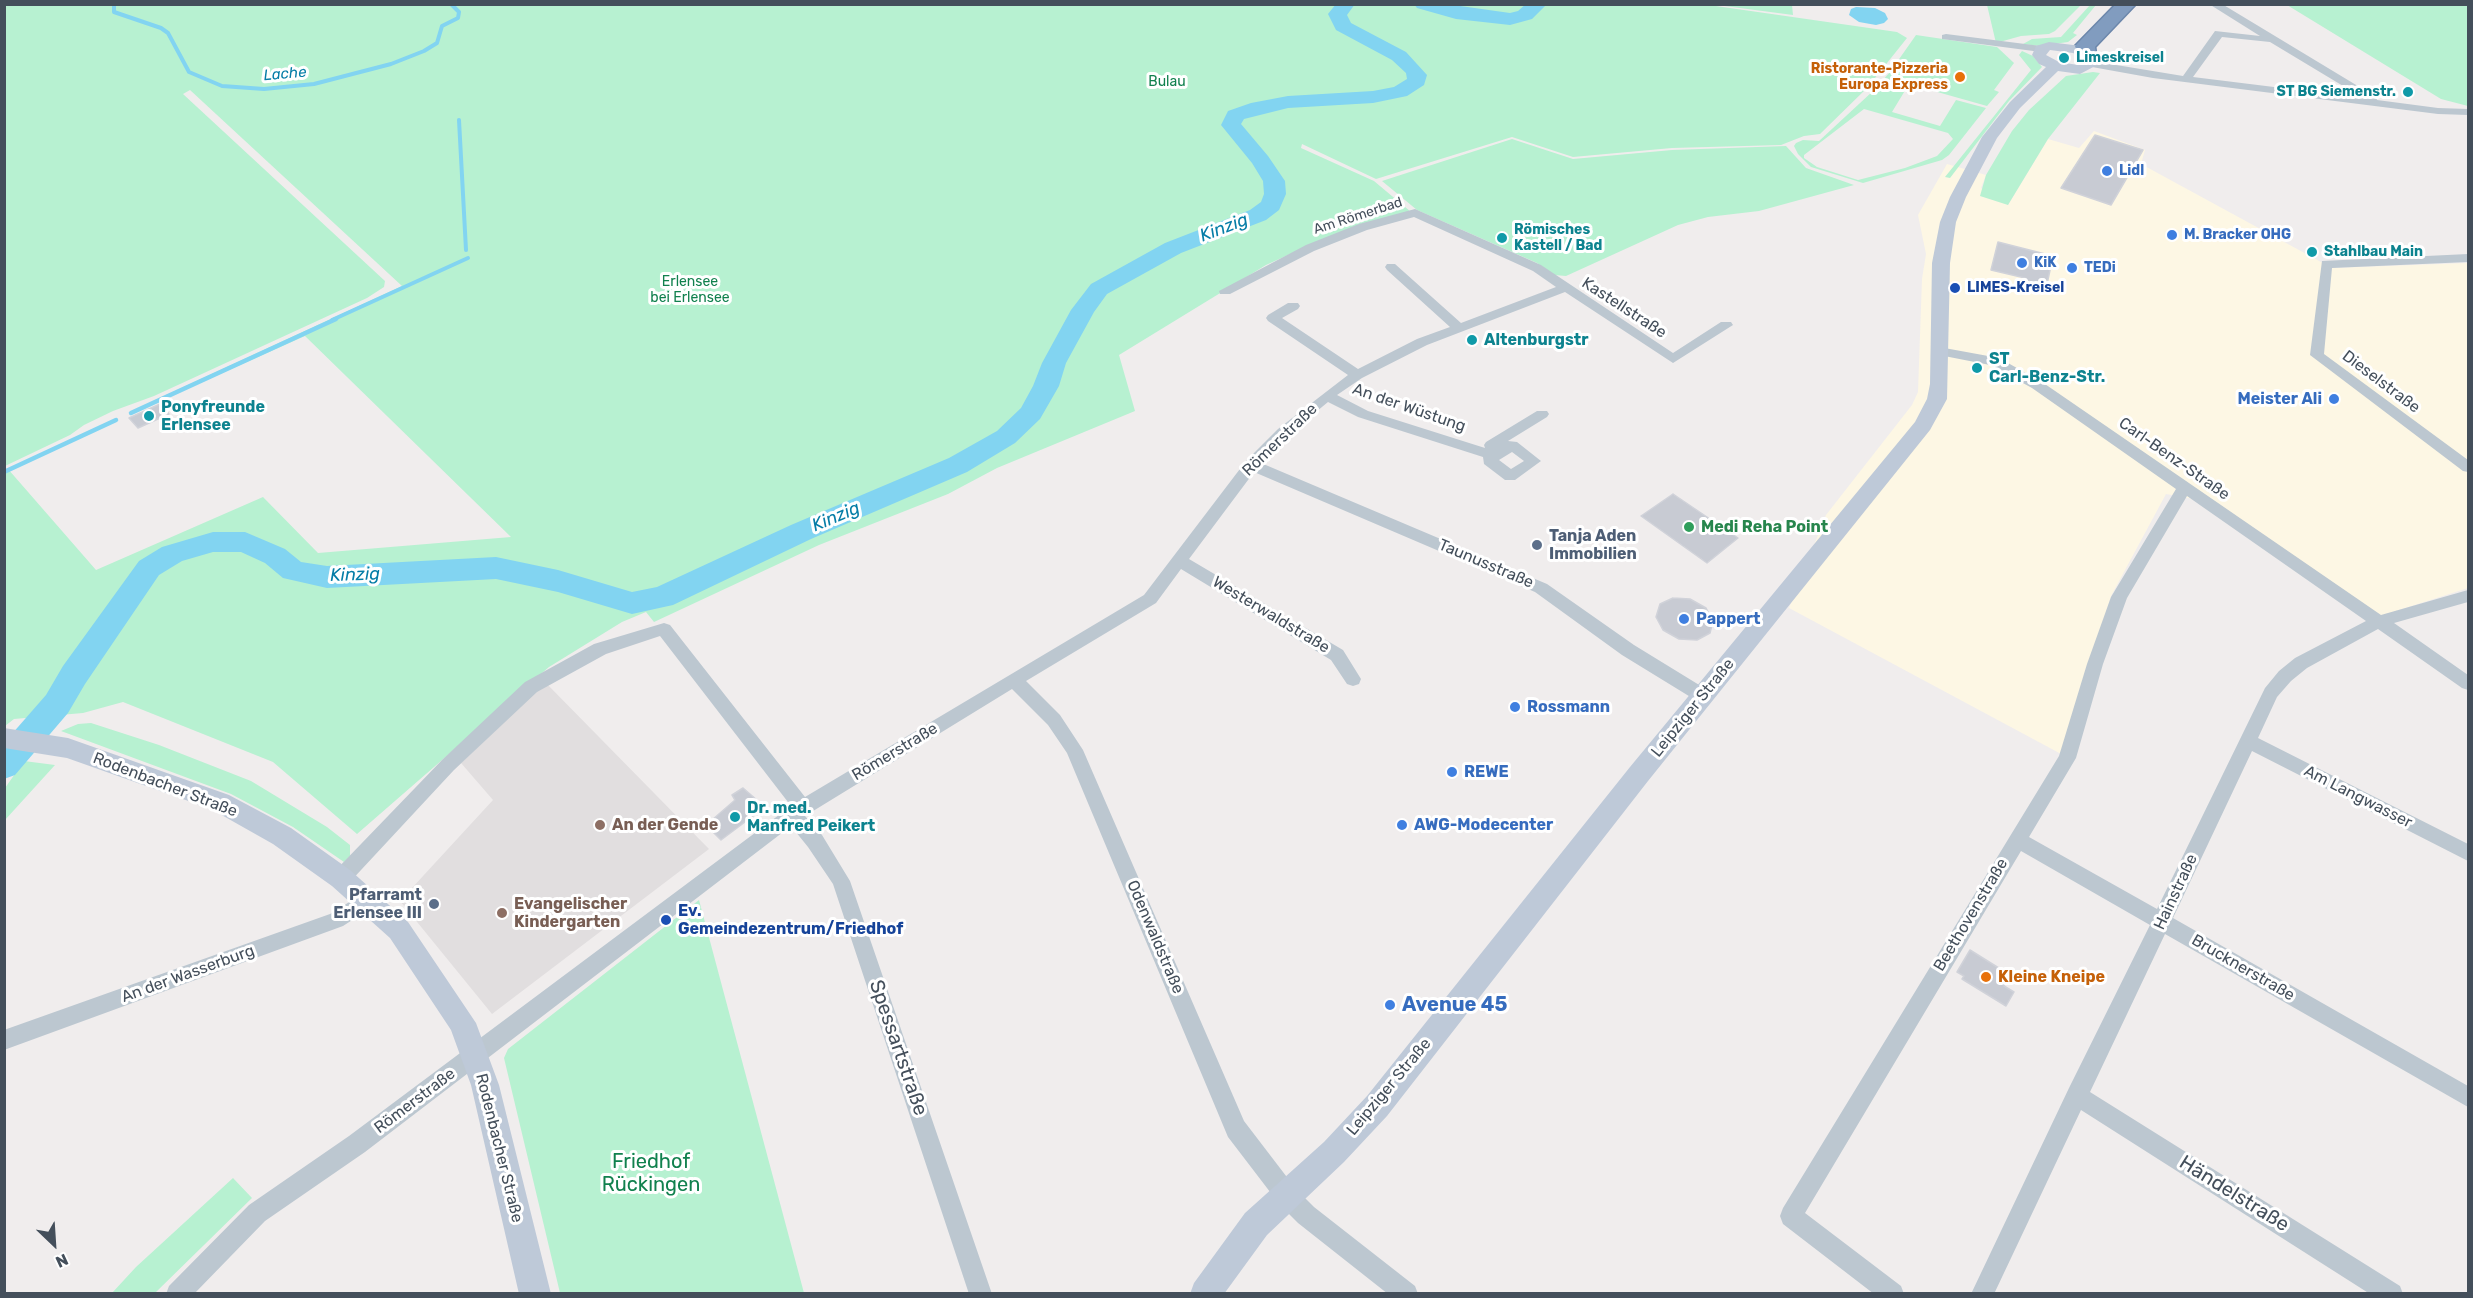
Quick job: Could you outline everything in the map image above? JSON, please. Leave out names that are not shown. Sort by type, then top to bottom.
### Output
[{"type":"highway","points":[[2062,46],[2080,36],[2106,4]]},
{"type":"highway","points":[[2089,59],[2085,46],[2127,4]]},
{"type":"main road","points":[[2049,46],[2062,46],[2089,59],[2080,70],[2055,66],[2044,61],[2040,52],[2049,46]]},
{"type":"main road","name":"Leipziger Straße","points":[[1206,1293],[1256,1224],[1288,1197],[1377,1106],[1923,425],[1937,399],[1941,263],[1948,222],[1990,137],[2015,105],[2055,66]]},
{"type":"main road","name":"Rodenbacher Straße","points":[[4,738],[68,748],[220,802],[282,836],[341,878],[399,930],[462,1023],[484,1085],[535,1293]]},
{"type":"street","points":[[2214,4],[2378,103]]},
{"type":"street","points":[[2186,79],[2219,33],[2233,27],[2257,30]]},
{"type":"street","points":[[2219,33],[2275,41]]},
{"type":"street","points":[[1947,37],[2040,52]]},
{"type":"street","points":[[2089,59],[2136,73],[2438,111],[2469,110]]},
{"type":"street","name":"Am Römerbad","points":[[1224,291],[1310,248],[1363,227],[1415,213],[1537,268],[1564,288]]},
{"type":"street","name":"Dieselstraße","points":[[2469,258],[2326,264],[2317,355],[2469,467]]},
{"type":"street","points":[[1391,267],[1459,328]]},
{"type":"street","name":"Römerstraße","points":[[177,1293],[257,1213],[357,1144],[797,811],[1139,607],[1159,590],[1251,465],[1283,432],[1327,396],[1357,375],[1422,342],[1564,288]]},
{"type":"street","name":"Kastellstraße","points":[[1564,288],[1673,359],[1726,325]]},
{"type":"street","points":[[1293,306],[1273,318],[1357,375]]},
{"type":"street","name":"Carl-Benz-Straße","points":[[1939,351],[1994,361],[2037,385],[2469,683]]},
{"type":"street","name":"An der Wüstung","points":[[1327,396],[1363,414],[1488,454],[1542,414]]},
{"type":"street","name":"Taunusstraße","points":[[1251,465],[1541,588],[1628,650],[1704,696]]},
{"type":"street","name":"Beethovenstraße","points":[[1893,1293],[1791,1216],[2067,758],[2095,664],[2119,597],[2184,488]]},
{"type":"street","name":"Westerwaldstraße","points":[[1180,561],[1337,655],[1353,679]]},
{"type":"street","name":"Hainstraße","points":[[1982,1293],[2271,693],[2285,676],[2318,652],[2378,621],[2469,596]]},
{"type":"street","points":[[341,878],[448,765],[531,687],[570,663],[600,649],[664,629],[797,811]]},
{"type":"street","name":"Odenwaldstraße","points":[[1016,681],[1054,720],[1074,750],[1236,1129],[1288,1197],[1306,1215],[1407,1293]]},
{"type":"street","name":"Am Langwasser","points":[[2247,740],[2469,853]]},
{"type":"street","name":"Spessartstraße","points":[[797,811],[841,881],[981,1293]]},
{"type":"street","name":"Brucknerstraße","points":[[2017,839],[2469,1097]]},
{"type":"street","name":"An der Wasserburg","points":[[4,1040],[336,920],[367,900]]},
{"type":"street","name":"Händelstraße","points":[[2076,1095],[2391,1293]]},
{"type":"shaded area","points":[[2094,131],[2145,150],[2141,164],[2332,268],[2468,263],[2468,588],[2380,616],[2211,502],[2166,494],[2111,596],[2063,755],[1789,608],[1826,515],[1912,405],[1918,392],[1922,279],[1926,254],[1918,215],[1947,164],[1986,175],[1981,188],[2008,205],[2048,139],[2079,148]]},
{"type":"shaded area","points":[[545,682],[709,849],[492,1014],[400,901],[493,800],[461,763]]},
{"type":"green space","points":[[1702,4],[1897,32],[1907,38],[1867,88],[1820,134],[1804,136],[1781,145],[1672,148],[1573,157],[1512,137],[1376,179],[1302,144],[1301,148],[1374,181],[1411,212],[1308,246],[1266,265],[1119,355],[1135,411],[997,468],[948,494],[819,545],[654,622],[646,612],[622,622],[549,667],[357,834],[273,762],[123,702],[83,713],[14,719],[5,726],[4,470],[8,469],[96,570],[263,497],[318,553],[511,537],[305,336],[164,399],[162,397],[402,286],[190,90],[183,94],[385,281],[384,287],[367,298],[154,396],[113,411],[84,425],[70,435],[5,466],[4,5]]},
{"type":"green space","points":[[1717,5],[1792,5],[1793,15]]},
{"type":"green space","points":[[1987,5],[2081,5],[2055,31],[2049,34],[2021,36],[1996,43]]},
{"type":"green space","points":[[2090,5],[2096,5],[2073,33],[2077,35],[2068,42],[2039,46],[2023,44],[2032,39],[2061,37]]},
{"type":"green space","points":[[2287,5],[2468,5],[2468,106],[2441,99]]},
{"type":"green space","points":[[1916,35],[1997,47],[2014,63],[1994,90],[1999,92],[1987,106],[1909,84],[1892,112],[1940,126],[1956,100],[1986,108],[1949,155],[1942,160],[1863,183],[1811,167],[1798,154],[1794,146],[1796,143],[1803,140],[1819,141],[1890,72]],"holes":[[[1864,109],[1948,133],[1953,139],[1937,156],[1905,168],[1858,180],[1817,167],[1804,158],[1804,155]]]},
{"type":"green space","points":[[2022,51],[2033,56],[2042,67],[2009,101],[1950,178],[1945,177],[2031,70],[2019,55]]},
{"type":"green space","points":[[2100,73],[2048,139],[2008,205],[1980,196],[1986,175],[2012,131],[2029,110],[2066,76]]},
{"type":"green space","points":[[1512,139],[1573,159],[1672,150],[1786,146],[1806,168],[1854,185],[1759,211],[1708,217],[1678,225],[1566,276],[1554,275],[1537,263],[1417,210],[1382,181]]},
{"type":"green space","points":[[91,723],[159,745],[251,781],[327,827],[350,845],[350,856],[344,862],[293,827],[231,794],[61,731],[78,724]]},
{"type":"green space","points":[[24,761],[55,765],[5,820],[5,788]]},
{"type":"green space","name":"Friedhof Rückingen","points":[[699,900],[804,1293],[560,1293],[504,1058],[508,1049]]},
{"type":"green space","points":[[233,1178],[252,1198],[155,1293],[112,1293],[136,1267]]},
{"type":"water","points":[[1875,8],[1885,13],[1888,19],[1876,25],[1859,22],[1849,15],[1851,9]]},
{"type":"building","name":"Lidl","points":[[2095,135],[2143,150],[2111,205],[2061,188]]},
{"type":"building","name":"KiK","points":[[1998,242],[2053,256],[2046,289],[2024,283],[2025,278],[1991,270]]},
{"type":"building","name":"Ponyfreunde Erlensee","points":[[160,404],[169,414],[138,428],[129,418]]},
{"type":"building","name":"Medi Reha Point","points":[[1673,494],[1738,538],[1707,563],[1641,516]]},
{"type":"building","name":"Pappert","points":[[1673,598],[1690,599],[1706,608],[1713,621],[1710,633],[1697,640],[1679,639],[1663,630],[1656,617],[1660,604]]},
{"type":"building","name":"Dr. med. Manfred Peikert","points":[[743,788],[765,807],[721,840],[710,829],[716,824],[712,820],[735,800],[732,795]]},
{"type":"building","name":"Kleine Kneipe","points":[[1970,950],[2010,975],[2004,986],[2014,992],[2006,1006],[1962,979],[1964,976],[1957,972]]},
{"type":"waterway","name":"Lache","points":[[114,4],[114,12],[161,28],[168,33],[189,72],[222,86],[264,89],[314,84],[391,64],[424,51],[437,43],[442,26],[458,18],[459,12],[451,4]]},
{"type":"waterway","name":"Kinzig","points":[[4,766],[57,704],[74,675],[149,568],[172,554],[213,542],[245,542],[275,556],[293,571],[327,577],[496,568],[558,581],[632,603],[663,597],[801,532],[958,465],[1006,437],[1031,413],[1046,386],[1054,363],[1083,310],[1099,289],[1173,248],[1258,215],[1271,205],[1275,194],[1274,181],[1261,160],[1231,125],[1235,115],[1251,109],[1288,102],[1373,97],[1400,92],[1417,81],[1414,70],[1399,56],[1343,26],[1337,14],[1346,4]]},
{"type":"waterway","name":"Kinzig","points":[[1423,4],[1456,13],[1510,19],[1525,15],[1538,4]]},
{"type":"waterway","points":[[459,120],[466,250]]},
{"type":"waterway","points":[[332,320],[468,258]]},
{"type":"waterway","points":[[131,413],[336,319]]},
{"type":"waterway","points":[[4,472],[116,420]]},
{"type":"place","name":"Limeskreisel","points":[[2064,58]]},
{"type":"place","name":"Ristorante-Pizzeria Europa Express","points":[[1960,77]]},
{"type":"place","name":"ST BG Siemenstr.","points":[[2408,92]]},
{"type":"place","name":"Lidl","points":[[2107,171]]},
{"type":"place","name":"M. Bracker OHG","points":[[2172,235]]},
{"type":"place","name":"Römisches Kastell / Bad","points":[[1502,238]]},
{"type":"place","name":"Stahlbau Main","points":[[2312,252]]},
{"type":"place","name":"KiK","points":[[2022,263]]},
{"type":"place","name":"TEDi","points":[[2072,268]]},
{"type":"place","name":"LIMES-Kreisel","points":[[1955,288]]},
{"type":"place","name":"Altenburgstr","points":[[1472,340]]},
{"type":"place","name":"ST Carl-Benz-Str.","points":[[1977,368]]},
{"type":"place","name":"Meister Ali","points":[[2334,399]]},
{"type":"place","name":"Ponyfreunde Erlensee","points":[[149,416]]},
{"type":"place","name":"Medi Reha Point","points":[[1689,527]]},
{"type":"place","name":"Tanja Aden Immobilien","points":[[1537,545]]},
{"type":"place","name":"Pappert","points":[[1684,619]]},
{"type":"place","name":"Rossmann","points":[[1515,707]]},
{"type":"place","name":"REWE","points":[[1452,772]]},
{"type":"place","name":"Dr. med. Manfred Peikert","points":[[735,817]]},
{"type":"place","name":"An der Gende","points":[[600,825]]},
{"type":"place","name":"AWG-Modecenter","points":[[1402,825]]},
{"type":"place","name":"Pfarramt Erlensee III","points":[[434,904]]},
{"type":"place","name":"Evangelischer Kindergarten","points":[[502,913]]},
{"type":"place","name":"Ev. Gemeindezentrum/Friedhof","points":[[666,920]]},
{"type":"place","name":"Kleine Kneipe","points":[[1986,977]]},
{"type":"place","name":"Avenue 45","points":[[1390,1005]]},
{"type":"park label","name":"Bulau","points":[[1167,82]]},
{"type":"park label","name":"Erlensee bei Erlensee","points":[[690,290]]}]
